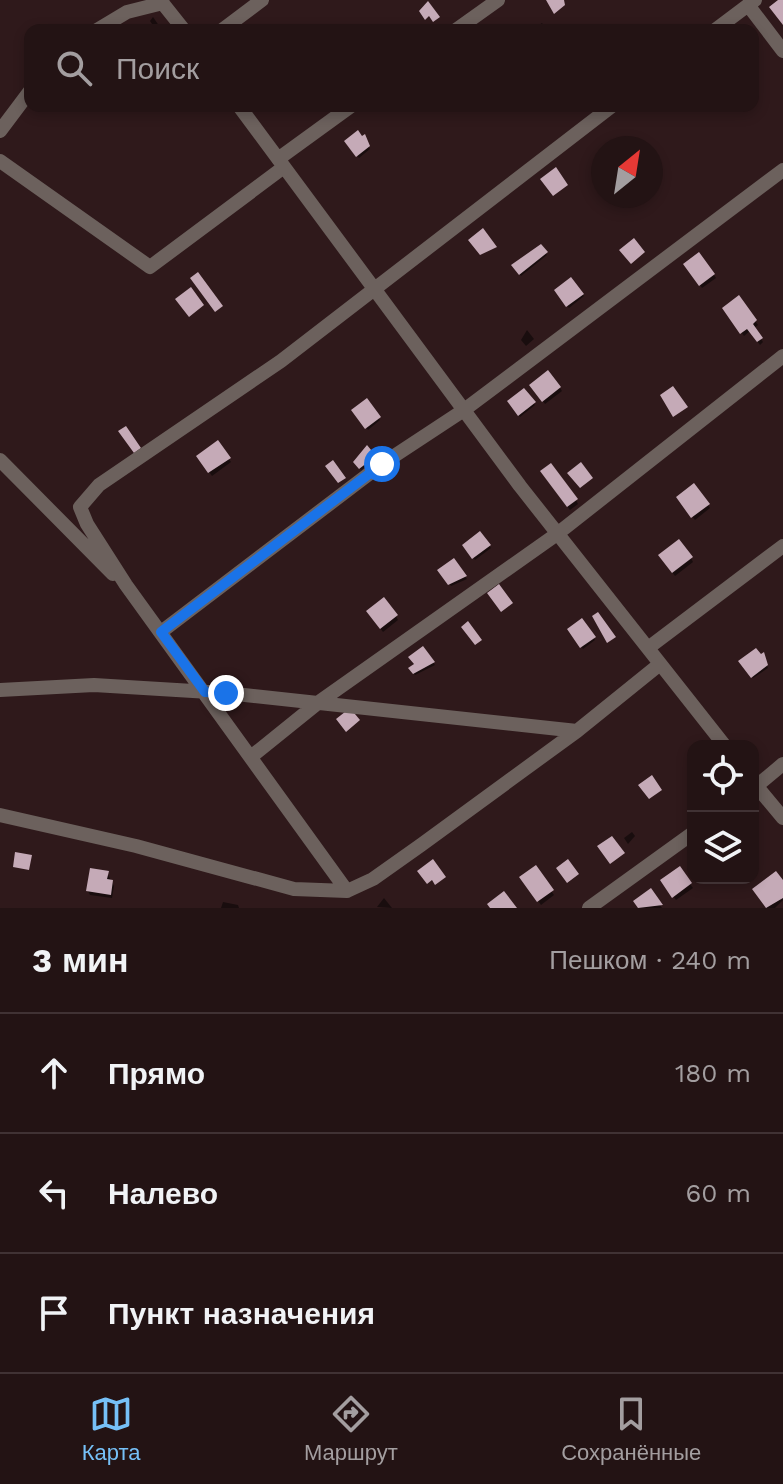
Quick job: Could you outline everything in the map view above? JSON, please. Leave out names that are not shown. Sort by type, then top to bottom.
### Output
[{"type":"street","points":[[230,24],[262,0]]},
{"type":"street","points":[[464,24],[498,0]]},
{"type":"street","points":[[107,24],[127,12],[161,2],[179,24]]},
{"type":"street","points":[[723,24],[751,3],[783,51]]},
{"type":"street","points":[[0,131],[24,99]]},
{"type":"street","points":[[243,112],[557,534],[720,740]]},
{"type":"street","points":[[0,161],[150,267],[344,112]]},
{"type":"street","points":[[347,891],[126,585],[80,512],[83,500],[281,361],[604,112]]},
{"type":"street","points":[[161,632],[382,464],[464,410],[783,170]]},
{"type":"street","points":[[252,756],[319,702],[557,534],[783,356]]},
{"type":"street","points":[[0,460],[126,585]]},
{"type":"street","points":[[648,648],[783,546]]},
{"type":"street","points":[[0,815],[136,846],[294,889],[347,891],[397,862],[577,731],[660,664]]},
{"type":"street","points":[[0,690],[50,684],[205,692],[577,731]]},
{"type":"street","points":[[759,782],[783,764]]},
{"type":"street","points":[[759,792],[783,818]]},
{"type":"street","points":[[589,908],[687,837]]},
{"type":"building","points":[[546,0],[564,0],[565,5],[554,14]]},
{"type":"building","points":[[783,0],[783,25],[769,7]]},
{"type":"building","points":[[428,1],[440,17],[433,22],[429,16],[425,20],[419,11]]},
{"type":"building","points":[[358,130],[362,136],[365,134],[370,146],[356,157],[344,141]]},
{"type":"building","points":[[556,167],[568,185],[553,196],[540,179]]},
{"type":"building","points":[[483,228],[497,247],[480,255],[468,240]]},
{"type":"building","points":[[634,238],[645,252],[631,264],[619,250]]},
{"type":"building","points":[[541,244],[548,252],[519,275],[511,265]]},
{"type":"building","points":[[699,252],[715,274],[699,286],[683,264]]},
{"type":"building","points":[[198,272],[223,306],[215,312],[190,278]]},
{"type":"building","points":[[571,277],[584,294],[566,307],[554,290]]},
{"type":"building","points":[[191,287],[204,305],[189,317],[175,299]]},
{"type":"building","points":[[739,295],[757,320],[753,324],[763,338],[757,342],[747,329],[740,334],[722,308]]},
{"type":"building","points":[[548,370],[561,387],[542,402],[529,385]]},
{"type":"building","points":[[673,386],[688,407],[673,417],[660,395]]},
{"type":"building","points":[[524,388],[536,402],[518,416],[507,401]]},
{"type":"building","points":[[367,398],[381,417],[365,429],[351,410]]},
{"type":"building","points":[[126,426],[141,448],[134,453],[118,431]]},
{"type":"building","points":[[218,440],[231,458],[208,473],[196,456]]},
{"type":"building","points":[[367,445],[376,456],[359,469],[353,462]]},
{"type":"building","points":[[333,460],[346,478],[338,483],[325,466]]},
{"type":"building","points":[[581,462],[593,478],[580,488],[567,473]]},
{"type":"building","points":[[551,463],[578,499],[567,507],[540,471]]},
{"type":"building","points":[[694,483],[710,504],[691,518],[676,497]]},
{"type":"building","points":[[480,531],[491,545],[472,559],[462,545]]},
{"type":"building","points":[[679,539],[693,557],[672,573],[658,555]]},
{"type":"building","points":[[454,558],[467,576],[448,585],[437,570]]},
{"type":"building","points":[[499,584],[513,603],[501,612],[487,593]]},
{"type":"building","points":[[384,597],[398,615],[380,629],[366,611]]},
{"type":"building","points":[[598,612],[616,637],[607,643],[592,616]]},
{"type":"building","points":[[582,618],[596,637],[580,648],[567,629]]},
{"type":"building","points":[[468,621],[482,640],[475,645],[461,627]]},
{"type":"building","points":[[423,646],[435,662],[413,674],[408,668],[414,664],[408,657]]},
{"type":"building","points":[[756,648],[761,654],[764,652],[768,665],[751,678],[738,661]]},
{"type":"building","points":[[350,708],[360,720],[346,732],[336,719]]},
{"type":"building","points":[[652,775],[662,790],[649,799],[638,785]]},
{"type":"building","points":[[612,836],[625,853],[610,864],[597,846]]},
{"type":"building","points":[[15,852],[32,855],[29,870],[13,867]]},
{"type":"building","points":[[433,859],[446,877],[435,885],[432,880],[427,884],[417,871]]},
{"type":"building","points":[[568,859],[579,874],[567,883],[556,868]]},
{"type":"building","points":[[536,865],[554,890],[537,902],[519,877]]},
{"type":"building","points":[[680,866],[687,876],[687,884],[691,884],[672,898],[660,880]]},
{"type":"building","points":[[90,868],[109,871],[107,879],[113,880],[111,895],[86,891]]},
{"type":"building","points":[[776,871],[783,880],[783,898],[766,908],[752,889]]},
{"type":"building","points":[[651,888],[663,905],[638,908],[633,901]]},
{"type":"building","points":[[504,891],[517,908],[490,908],[487,904]]},
{"type":"route","points":[[226,693],[205,692],[161,632],[382,464]]}]
